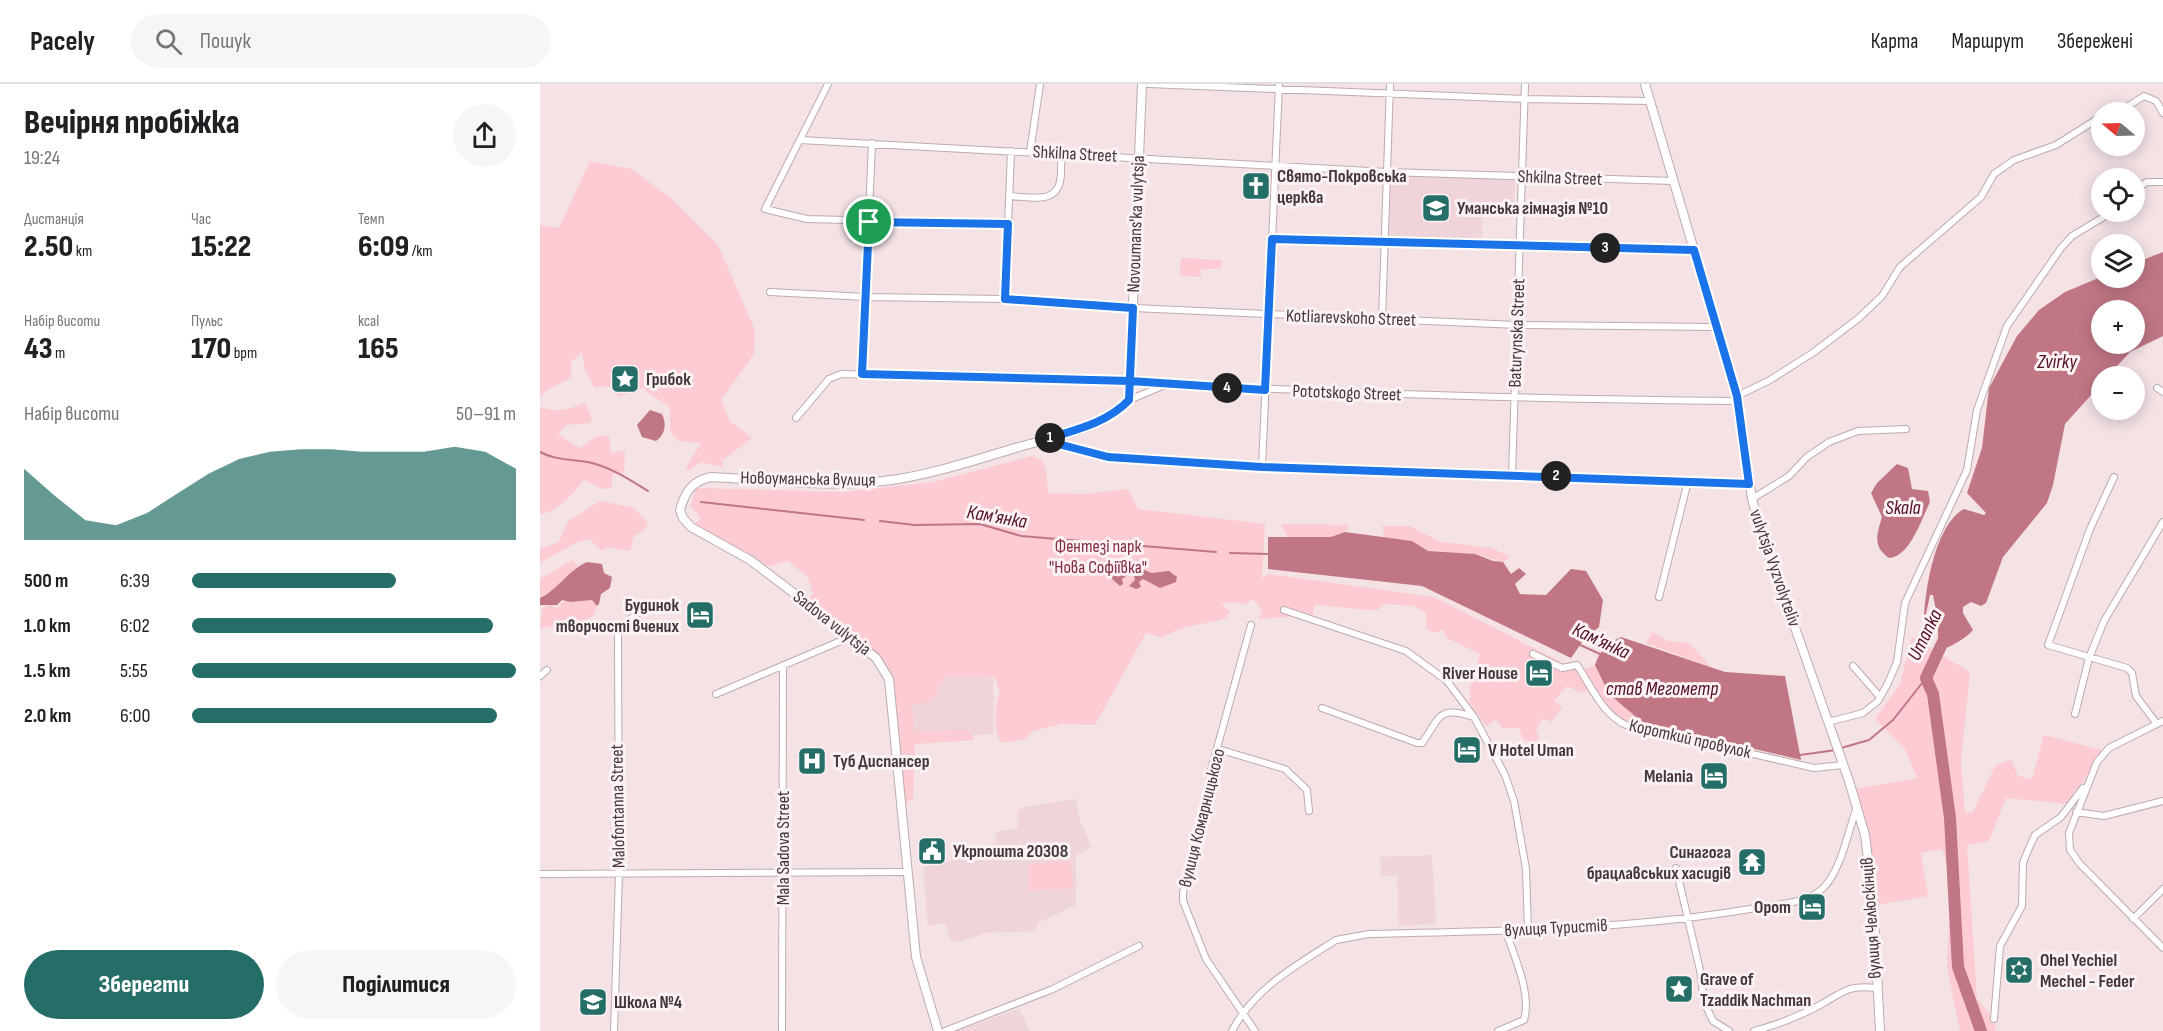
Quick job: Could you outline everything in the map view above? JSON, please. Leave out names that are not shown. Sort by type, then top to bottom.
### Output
[{"type":"street","points":[[828,84],[765,209],[807,219],[1008,224]]},
{"type":"street","points":[[1030,152],[1040,84]]},
{"type":"street","name":"Novoumans'ka vulytsja","points":[[1129,400],[1142,84]]},
{"type":"street","points":[[1148,84],[1279,87],[1525,99],[1649,101]]},
{"type":"street","points":[[1382,320],[1390,84]]},
{"type":"street","name":"Baturynska Street","points":[[1512,474],[1525,84]]},
{"type":"street","name":"vulytsja Vyzvolyteliv","points":[[1645,84],[1737,398],[1749,484],[1764,543],[1842,762]]},
{"type":"street","points":[[1262,467],[1273,164],[1279,87]]},
{"type":"street","points":[[2135,102],[2144,96],[2156,101],[2163,113]]},
{"type":"street","points":[[1737,398],[1814,352],[1860,318],[1882,296],[1900,267],[1981,197],[1994,174],[2014,160],[2056,145],[2091,123]]},
{"type":"street","name":"Shkilna Street","points":[[800,140],[1387,172],[1673,181]]},
{"type":"street","points":[[862,374],[872,144]]},
{"type":"street","points":[[1005,299],[1011,151]]},
{"type":"street","points":[[1009,196],[1045,198],[1053,194],[1061,182],[1061,160],[1066,154]]},
{"type":"street","points":[[2145,183],[2163,182]]},
{"type":"street","points":[[1828,722],[1863,713],[1880,697],[1897,662],[1905,603],[1967,470],[1977,410],[2007,326],[2061,248],[2072,237],[2096,222]]},
{"type":"street","points":[[1272,239],[1694,250]]},
{"type":"street","name":"Kotliarevskoho Street","points":[[770,292],[866,297],[1005,299],[1269,315],[1517,325],[1716,327]]},
{"type":"street","name":"Pototskogo Street","points":[[796,418],[829,379],[840,374],[1130,381],[1265,390],[1515,399],[1737,398]]},
{"type":"street","points":[[1129,400],[1165,385]]},
{"type":"street","name":"Новоуманська вулиця","points":[[690,487],[697,480],[711,477],[849,484],[897,480],[960,466],[1096,423],[1119,411],[1129,400]]},
{"type":"street","points":[[1752,499],[1789,476],[1807,457],[1829,442],[1858,431],[1906,429]]},
{"type":"street","points":[[1043,440],[1108,457],[1262,467],[1749,484]]},
{"type":"street","points":[[2114,477],[2090,529],[2048,645],[2127,668],[2132,673],[2136,696],[2160,722],[2109,748],[2097,762],[2069,833],[2070,850],[2080,864],[2163,948]]},
{"type":"street","points":[[1659,597],[1688,481]]},
{"type":"street","name":"Sadova vulytsja","points":[[690,487],[680,510],[683,518],[691,526],[750,560],[850,637],[876,658],[889,679],[916,957],[938,1031]]},
{"type":"street","points":[[2075,714],[2089,658],[2104,621],[2163,522]]},
{"type":"street","name":"Malofontanna Street","points":[[614,1031],[619,874],[618,634],[624,623],[638,612],[659,603]]},
{"type":"street","points":[[1284,610],[1406,651],[1447,681],[1474,717],[1505,775],[1519,814],[1526,869],[1528,930]]},
{"type":"street","name":"вулиця Комарницького","points":[[1251,625],[1211,770],[1203,823],[1185,880],[1183,901],[1206,959],[1255,1031]]},
{"type":"street","points":[[716,694],[850,637]]},
{"type":"street","name":"Короткий провулок","points":[[1533,654],[1562,668],[1577,666],[1606,710],[1617,721],[1626,725],[1814,768],[1842,762]]},
{"type":"street","name":"Mala Sadova Street","points":[[782,1031],[783,665]]},
{"type":"street","points":[[1853,666],[1880,697]]},
{"type":"street","points":[[540,676],[547,670]]},
{"type":"street","points":[[1322,708],[1417,743],[1422,743],[1441,714],[1450,711],[1474,717]]},
{"type":"street","points":[[1218,749],[1285,769],[1307,790],[1309,811]]},
{"type":"street","name":"вулиця Челюскінців","points":[[1842,762],[1865,835],[1873,899],[1875,988],[1880,1031]]},
{"type":"street","points":[[1994,1019],[2000,946],[2022,906],[2023,863],[2035,835],[2061,817],[2087,783]]},
{"type":"street","points":[[2076,812],[2104,816],[2163,801]]},
{"type":"street","name":"вулиця Туристів","points":[[1232,1031],[1242,1011],[1257,994],[1336,940],[1369,934],[1506,931],[1687,920],[1803,900],[1822,890],[1831,878],[1842,853],[1857,806]]},
{"type":"street","points":[[1676,868],[1700,970],[1704,1002],[1713,1021],[1729,1031]]},
{"type":"street","points":[[540,874],[906,872]]},
{"type":"street","points":[[2133,919],[2163,889]]},
{"type":"street","points":[[1497,1031],[1524,1020],[1526,1014],[1525,996],[1506,931]]},
{"type":"street","points":[[945,1031],[1053,989],[1139,946]]},
{"type":"street","points":[[1754,1031],[1821,1005],[1844,988],[1858,986],[1875,988]]},
{"type":"shaded area","name":"Уманська гімназія №10","points":[[1390,174],[1515,179],[1514,208],[1483,208],[1482,242],[1388,240]]},
{"type":"shaded area","points":[[907,670],[993,671],[994,734],[907,739]]},
{"type":"shaded area","points":[[1076,799],[1080,821],[1092,847],[1076,855],[1076,905],[1037,923],[1036,931],[986,933],[956,943],[950,939],[945,923],[928,926],[923,867],[951,862],[951,853],[997,843],[995,832],[1018,828],[1017,812],[1024,807]]},
{"type":"shaded area","points":[[1432,855],[1436,924],[1399,926],[1397,875],[1381,876],[1380,857]]},
{"type":"shaded area","points":[[1019,1009],[1030,1031],[956,1031]]},
{"type":"green space","points":[[590,161],[631,169],[671,198],[718,245],[755,330],[754,354],[721,400],[730,421],[752,438],[723,460],[718,455],[723,462],[722,467],[701,462],[688,471],[686,468],[701,443],[678,441],[670,431],[670,408],[642,388],[619,397],[614,387],[594,387],[585,370],[582,352],[571,362],[571,377],[540,397],[540,225],[559,228]]},
{"type":"green space","points":[[1181,258],[1222,260],[1221,269],[1201,269],[1201,277],[1180,276]]},
{"type":"green space","points":[[585,403],[592,418],[590,423],[566,425],[558,434],[579,448],[598,436],[609,436],[611,453],[625,450],[624,473],[613,474],[611,488],[602,489],[584,480],[559,506],[540,514],[540,406],[557,410]]},
{"type":"green space","name":"Фентезі парк \"Нова Софіївка\"","points":[[1032,456],[1042,460],[1046,471],[1048,493],[1084,494],[1128,489],[1138,509],[1265,524],[1262,579],[1268,574],[1434,597],[1571,667],[1585,669],[1595,665],[1609,694],[1642,722],[1683,734],[1681,738],[1617,721],[1593,690],[1580,692],[1567,686],[1554,701],[1562,707],[1551,722],[1543,718],[1536,729],[1539,738],[1533,743],[1523,739],[1519,728],[1502,728],[1496,720],[1486,726],[1469,702],[1471,695],[1469,691],[1480,654],[1445,637],[1444,629],[1435,633],[1426,629],[1426,613],[1414,606],[1385,604],[1377,610],[1368,610],[1315,605],[1312,618],[1303,616],[1258,619],[1262,610],[1253,599],[1244,605],[1235,602],[1221,603],[1230,612],[1226,618],[1186,627],[1163,638],[1146,633],[1095,725],[1062,724],[1033,731],[1025,739],[1002,743],[996,726],[1000,692],[994,676],[945,677],[932,701],[911,705],[915,731],[967,730],[975,740],[915,744],[913,799],[900,805],[889,679],[876,658],[805,601],[813,594],[808,577],[788,561],[761,568],[691,527],[701,518],[690,505],[697,488],[842,492],[933,482]]},
{"type":"green space","points":[[600,501],[632,507],[648,522],[644,530],[634,536],[630,551],[608,547],[602,551],[589,539],[577,542],[540,563],[540,549],[559,542],[568,521]]},
{"type":"green space","points":[[1281,524],[1349,525],[1345,532],[1331,537],[1287,537]]},
{"type":"green space","points":[[1382,526],[1409,526],[1441,542],[1492,548],[1510,557],[1503,562],[1475,554],[1428,551],[1412,541],[1385,539]]},
{"type":"green space","points":[[572,560],[578,566],[559,587],[540,597],[540,579]]},
{"type":"green space","points":[[592,600],[597,606],[593,616],[575,625],[540,628],[542,608],[550,605],[557,608],[563,602]]},
{"type":"green space","points":[[1652,632],[1668,641],[1689,643],[1711,667],[1646,643]]},
{"type":"green space","points":[[1912,637],[1970,672],[1961,762],[1965,813],[1973,812],[1995,766],[2011,759],[2018,776],[2032,779],[2044,735],[2102,750],[2070,804],[2006,798],[1989,841],[1967,845],[1977,999],[1994,1019],[1996,1031],[1960,1031],[1947,967],[1951,877],[1942,849],[1921,853],[1928,896],[1876,905],[1856,789],[1917,778],[1905,749],[1875,719],[1900,684]]},
{"type":"green space","points":[[1071,861],[1073,888],[1029,891],[1028,864]]},
{"type":"water","name":"Zvirky","points":[[2163,252],[2163,336],[2145,345],[2145,300],[2091,300],[2091,354],[2128,354],[2117,366],[2091,366],[2091,395],[2065,424],[2053,485],[2047,503],[2003,557],[1986,603],[1981,606],[1971,602],[1963,607],[1963,613],[1973,630],[1946,648],[1938,645],[1938,621],[1933,595],[1930,595],[1924,623],[1926,595],[1933,560],[1946,529],[1954,517],[1964,509],[1984,515],[1986,513],[1967,493],[1982,448],[1989,388],[2017,336],[2039,310],[2065,292],[2091,281],[2091,288],[2145,288],[2145,259]]},
{"type":"water","points":[[650,410],[662,414],[664,422],[663,432],[656,441],[642,437],[637,425]]},
{"type":"water","name":"Skala","points":[[1897,464],[1908,468],[1912,489],[1928,491],[1930,502],[1909,544],[1896,556],[1889,558],[1878,544],[1882,517],[1871,493],[1877,483]]},
{"type":"water","points":[[1345,532],[1412,541],[1428,551],[1475,554],[1503,562],[1511,574],[1519,568],[1526,574],[1515,584],[1520,594],[1546,595],[1571,569],[1586,571],[1603,600],[1599,627],[1585,638],[1571,658],[1422,586],[1268,569],[1268,537],[1331,537]]},
{"type":"water","points":[[587,562],[602,564],[604,573],[612,577],[610,588],[601,594],[597,606],[592,600],[570,602],[562,600],[557,605],[540,605],[540,598]]},
{"type":"water","points":[[1121,562],[1126,567],[1137,567],[1152,573],[1169,571],[1177,577],[1176,582],[1160,588],[1143,579],[1139,582],[1141,587],[1136,589],[1129,586],[1135,580],[1130,573],[1122,579],[1123,584],[1120,586],[1112,579],[1111,574],[1119,577],[1120,570],[1111,570],[1113,565]]},
{"type":"water","name":"став Мегометр","points":[[1621,637],[1725,672],[1785,676],[1801,760],[1642,722],[1609,694],[1595,665],[1605,648]]},
{"type":"waterway","name":"Кам'янка","points":[[540,452],[599,465],[648,491]]},
{"type":"waterway","name":"Кам'янка","points":[[701,502],[864,520]]},
{"type":"waterway","name":"Кам'янка","points":[[880,521],[915,525],[980,524],[1021,536],[1216,552]]},
{"type":"waterway","name":"Кам'янка","points":[[1230,553],[1269,554]]},
{"type":"waterway","name":"Umanka","points":[[1947,633],[1926,678],[1933,694],[1950,818],[1958,967],[1981,1031]]},
{"type":"waterway","name":"Кам'янка","points":[[1578,644],[1600,654]]},
{"type":"waterway","name":"Кам'янка","points":[[1841,748],[1869,740],[1893,720],[1926,678]]},
{"type":"waterway","name":"Кам'янка","points":[[1800,755],[1836,750]]},
{"type":"place","name":"Свято-Покровська церква","points":[[1256,186]]},
{"type":"place","name":"Уманська гімназія №10","points":[[1436,208]]},
{"type":"place","name":"Грибок","points":[[625,379]]},
{"type":"place","name":"Будинок творчості вчених","points":[[700,615]]},
{"type":"place","name":"River House","points":[[1539,673]]},
{"type":"place","name":"V Hotel Uman","points":[[1467,750]]},
{"type":"place","name":"Туб Диспансер","points":[[812,761]]},
{"type":"place","name":"Melania","points":[[1714,776]]},
{"type":"place","name":"Укрпошта 20308","points":[[932,851]]},
{"type":"place","name":"Синагога брацлавських хасидів","points":[[1752,862]]},
{"type":"place","name":"Орот","points":[[1812,907]]},
{"type":"place","name":"Ohel Yechiel Mechel - Feder","points":[[2019,970]]},
{"type":"place","name":"Grave of Tzaddik Nachman","points":[[1679,989]]},
{"type":"place","name":"Школа №4","points":[[593,1002]]},
{"type":"route","points":[[869,222],[862,374],[1130,381],[1265,390],[1272,239],[1694,250],[1737,396],[1749,484],[1262,467],[1108,457],[1043,440],[1096,423],[1119,411],[1129,400],[1130,381],[1133,308],[1005,299],[1008,224],[869,222]]}]
